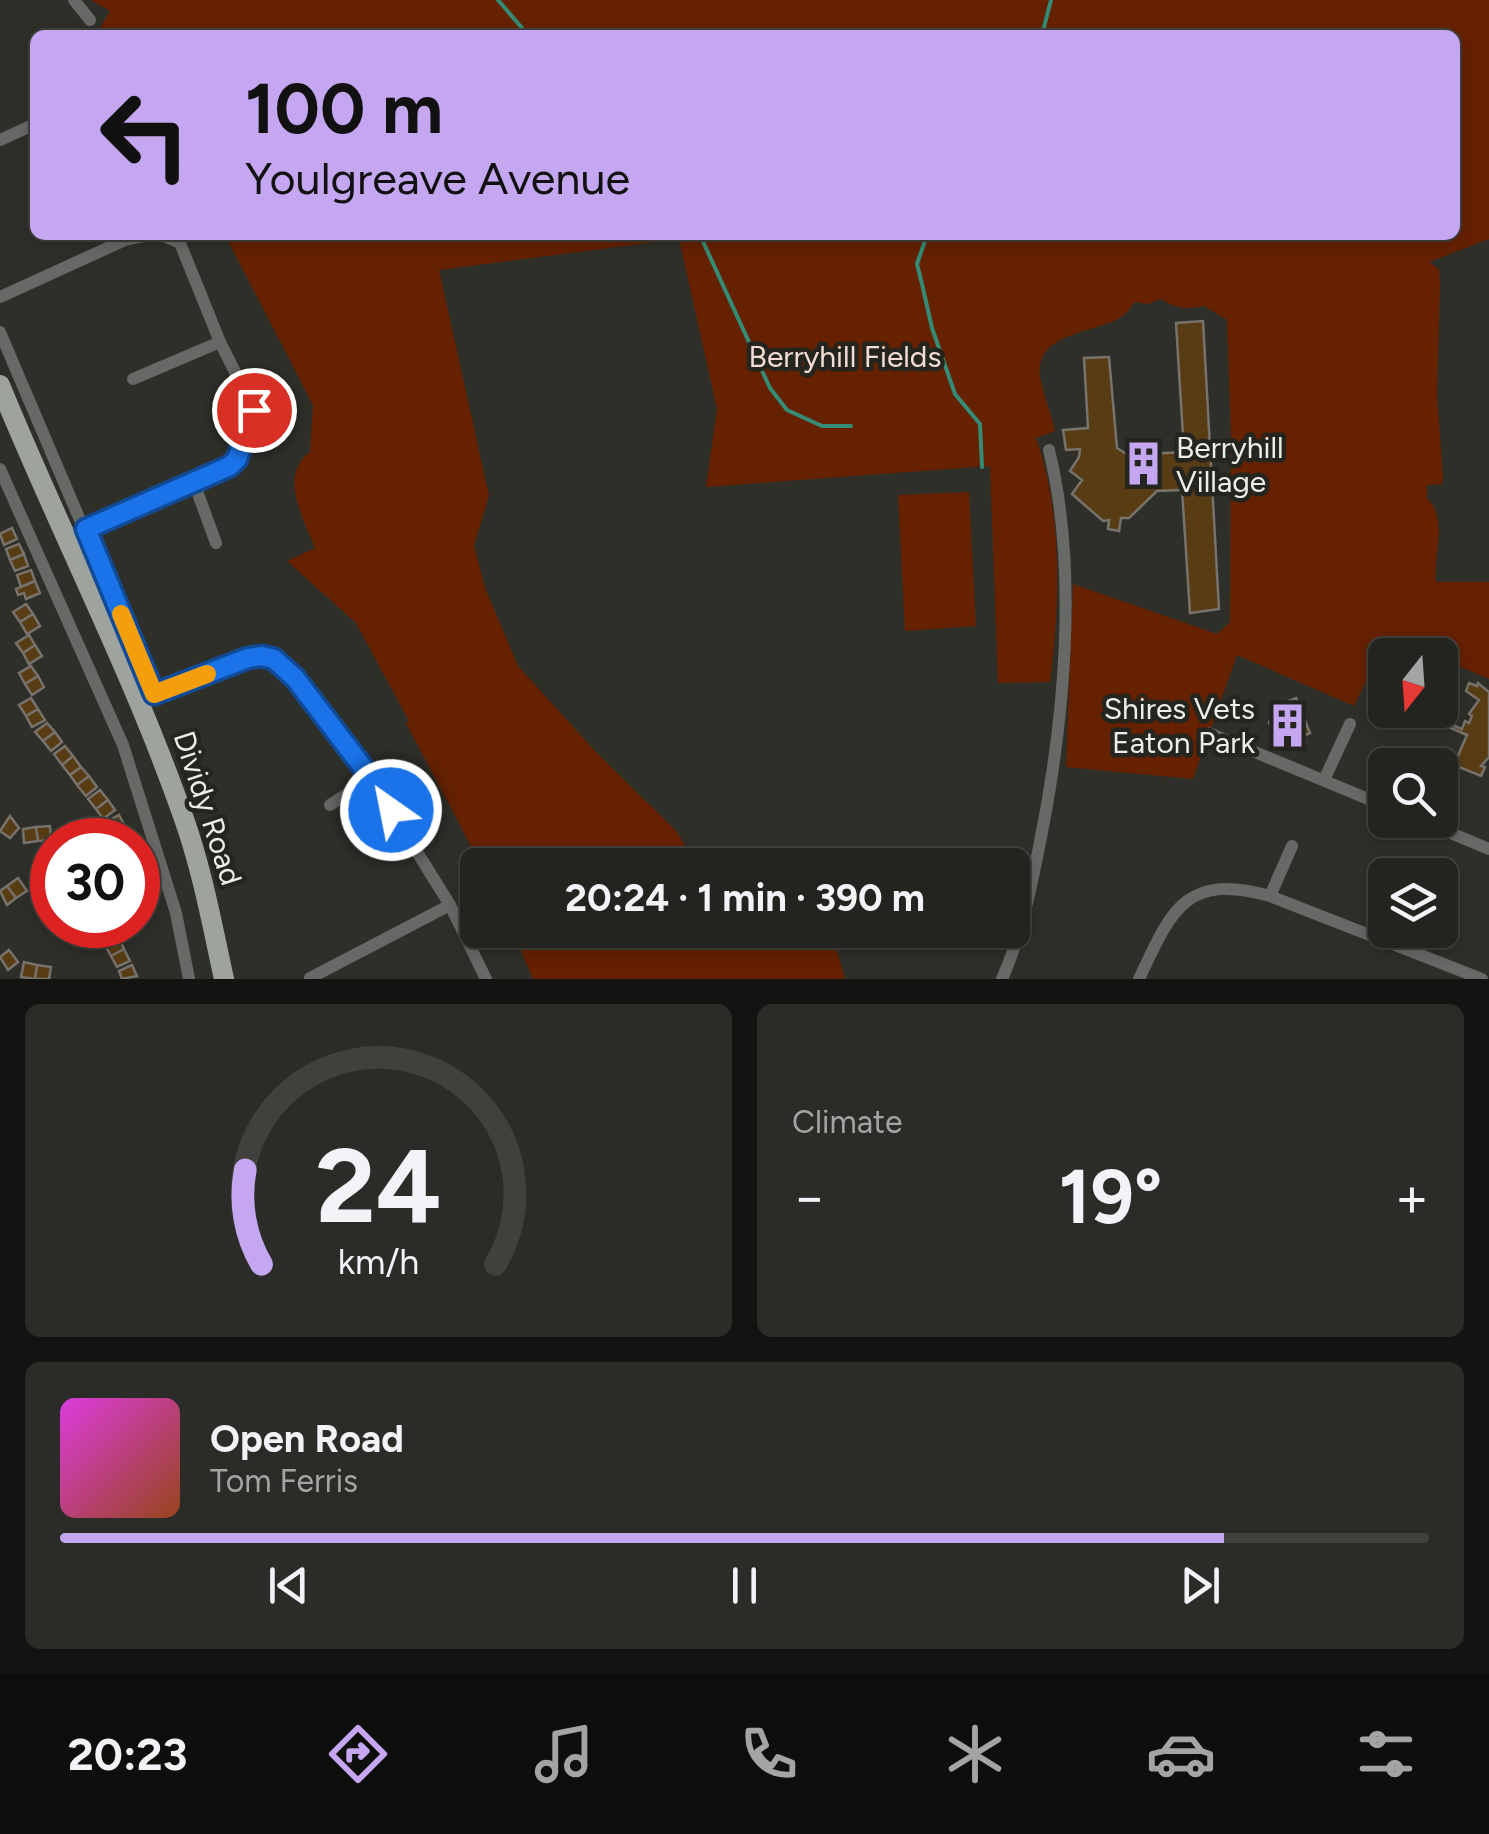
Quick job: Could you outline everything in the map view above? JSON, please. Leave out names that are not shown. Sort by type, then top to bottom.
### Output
[{"type":"main road","name":"Dividy Road","points":[[0,386],[30,460],[147,698],[211,914],[224,979]]},
{"type":"street","points":[[74,0],[90,20]]},
{"type":"street","points":[[0,140],[30,126]]},
{"type":"street","points":[[0,296],[125,240]]},
{"type":"street","points":[[86,529],[194,484],[237,459],[254,410],[220,342],[180,243],[173,240]]},
{"type":"street","name":"Dividy Road","points":[[0,332],[86,529],[147,698]]},
{"type":"street","points":[[133,379],[220,342]]},
{"type":"street","points":[[1002,979],[1027,908],[1058,739],[1062,539],[1050,450]]},
{"type":"street","name":"Dividy Road","points":[[0,469],[123,745],[176,913],[189,979]]},
{"type":"street","points":[[194,484],[216,543]]},
{"type":"street","points":[[147,698],[248,658],[274,659],[295,678],[371,778],[450,906],[486,979]]},
{"type":"street","points":[[1324,780],[1350,724]]},
{"type":"street","points":[[1208,733],[1368,799]]},
{"type":"street","points":[[330,805],[371,778]]},
{"type":"street","points":[[1458,836],[1489,849]]},
{"type":"street","points":[[1270,896],[1292,846]]},
{"type":"street","points":[[1139,979],[1168,917],[1190,900],[1214,889],[1236,886],[1482,979]]},
{"type":"street","points":[[310,978],[450,906]]},
{"type":"green space","name":"Berryhill Fields","points":[[91,0],[1489,0],[1489,239],[1429,262],[1439,269],[1437,395],[1443,478],[1442,484],[1427,485],[1427,498],[1434,507],[1439,527],[1436,582],[1489,582],[1489,679],[1458,666],[1458,638],[1368,638],[1368,677],[1354,706],[1237,655],[1193,779],[1066,767],[1073,584],[1217,634],[1230,622],[1227,320],[1204,306],[1182,308],[1161,299],[1148,304],[1135,302],[1118,319],[1067,337],[1046,351],[1040,376],[1055,431],[1036,438],[1051,497],[1057,559],[1050,682],[998,683],[990,466],[706,487],[717,409],[679,240],[1460,240],[1460,30],[99,30],[110,11]]},
{"type":"green space","name":"Berryhill Fields","points":[[228,240],[671,240],[439,270],[489,496],[474,545],[485,588],[518,666],[596,752],[677,832],[686,848],[472,848],[356,623],[287,561],[315,548],[294,485],[301,462],[310,452],[313,405]]},
{"type":"green space","points":[[969,492],[976,626],[905,631],[898,495]]},
{"type":"green space","points":[[520,948],[836,948],[845,979],[533,979]]},
{"type":"building","name":"Berryhill Village","points":[[1203,321],[1219,609],[1190,613],[1182,490],[1157,491],[1129,518],[1121,518],[1119,531],[1108,529],[1109,520],[1103,521],[1072,494],[1082,480],[1070,471],[1080,449],[1066,450],[1063,430],[1088,428],[1084,358],[1109,357],[1117,448],[1128,455],[1184,452],[1176,323]]},
{"type":"building","points":[[12,528],[17,539],[4,545],[0,534]]},
{"type":"building","points":[[19,544],[24,554],[10,560],[6,549]]},
{"type":"building","points":[[24,554],[28,566],[15,571],[10,560]]},
{"type":"building","points":[[31,570],[35,581],[21,587],[17,575]]},
{"type":"building","points":[[35,581],[40,593],[26,599],[24,593],[18,595],[16,589]]},
{"type":"building","points":[[26,604],[33,614],[20,622],[13,612]]},
{"type":"building","points":[[33,614],[40,626],[27,634],[20,622]]},
{"type":"building","points":[[29,635],[35,645],[23,653],[16,643]]},
{"type":"building","points":[[35,645],[42,656],[29,664],[23,653]]},
{"type":"building","points":[[31,666],[38,676],[25,684],[19,673]]},
{"type":"building","points":[[38,676],[44,687],[32,695],[25,684]]},
{"type":"building","points":[[1469,683],[1478,683],[1489,692],[1489,757],[1481,766],[1485,767],[1481,776],[1458,767],[1467,735],[1451,728],[1462,729],[1465,721],[1469,723],[1469,714],[1479,700],[1466,691]]},
{"type":"building","points":[[31,698],[38,709],[26,716],[19,705]]},
{"type":"building","name":"Shires Vets Eaton Park","points":[[1296,698],[1310,733],[1303,736],[1305,742],[1285,745],[1278,729],[1272,731],[1269,722],[1279,713],[1276,706]]},
{"type":"building","points":[[38,709],[45,720],[32,727],[26,716]]},
{"type":"building","points":[[47,723],[55,732],[43,741],[35,732]]},
{"type":"building","points":[[55,732],[62,742],[51,751],[43,741]]},
{"type":"building","points":[[65,746],[73,756],[62,765],[54,754]]},
{"type":"building","points":[[73,756],[81,767],[70,775],[62,765]]},
{"type":"building","points":[[81,767],[89,776],[77,785],[70,775]]},
{"type":"building","points":[[89,776],[97,787],[86,796],[77,785]]},
{"type":"building","points":[[100,790],[108,800],[96,809],[88,799]]},
{"type":"building","points":[[108,800],[115,810],[102,818],[96,809]]},
{"type":"building","points":[[10,816],[19,828],[10,838],[0,831]]},
{"type":"building","points":[[30,828],[30,842],[24,843],[23,829]]},
{"type":"building","points":[[18,878],[27,891],[16,898],[7,886]]},
{"type":"building","points":[[7,886],[16,898],[7,905],[0,891]]},
{"type":"building","points":[[107,948],[124,948],[124,949],[111,956]]},
{"type":"building","points":[[124,949],[130,961],[117,967],[111,956]]},
{"type":"building","points":[[9,950],[18,962],[8,970],[0,957]]},
{"type":"building","points":[[24,962],[37,965],[35,979],[21,977]]},
{"type":"building","points":[[37,965],[51,967],[49,979],[35,979]]},
{"type":"building","points":[[132,965],[137,976],[122,979],[119,971]]},
{"type":"waterway","points":[[498,0],[524,30]]},
{"type":"waterway","points":[[1043,30],[1051,0]]},
{"type":"waterway","points":[[702,240],[770,388],[787,410],[822,426],[851,426]]},
{"type":"waterway","points":[[925,240],[917,264],[932,328],[955,394],[980,424],[982,467]]},
{"type":"slow traffic","points":[[121,614],[154,694],[207,674]]},
{"type":"place","name":"Berryhill Village","points":[[1143,464]]},
{"type":"place","name":"Shires Vets Eaton Park","points":[[1288,725]]},
{"type":"route","points":[[254,410],[237,459],[230,466],[86,529],[154,694],[248,658],[274,659],[295,678],[391,810]]}]
